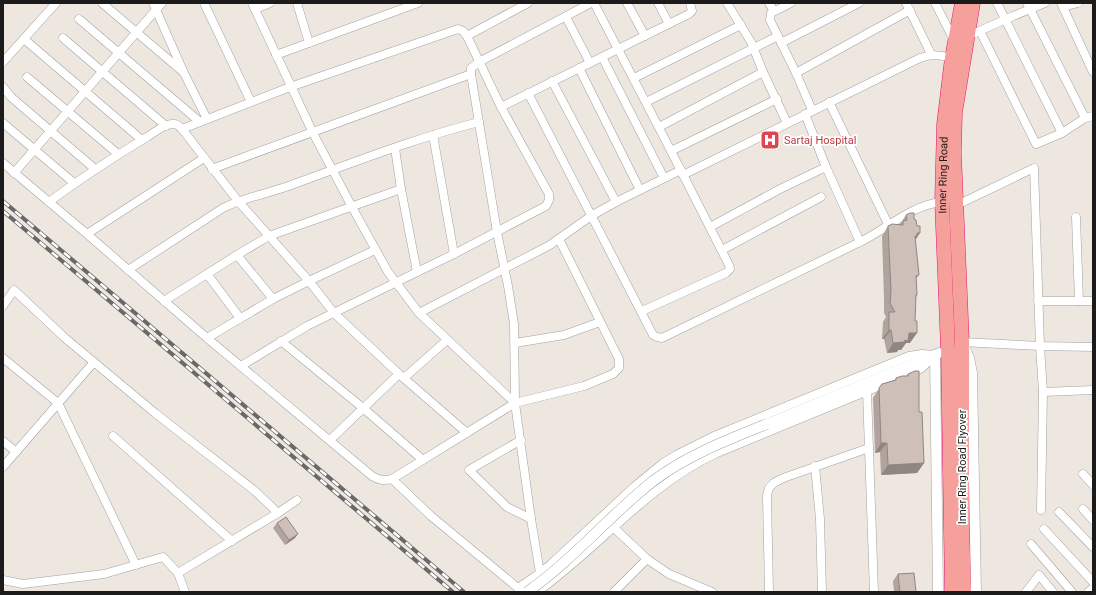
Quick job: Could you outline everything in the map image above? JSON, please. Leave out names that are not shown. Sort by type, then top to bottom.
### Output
[{"type":"highway","name":"Inner Ring Road","points":[[948,349],[942,202],[944,124],[952,58],[968,37],[962,3]]},
{"type":"highway","name":"Inner Ring Road","points":[[962,342],[954,153],[955,113],[965,42],[968,37],[973,3]]},
{"type":"highway","name":"Inner Ring Road Flyover","points":[[952,592],[955,364],[962,342]]},
{"type":"highway","name":"Inner Ring Road Flyover","points":[[948,349],[955,364],[964,592]]},
{"type":"street","points":[[4,60],[56,3]]},
{"type":"street","points":[[102,3],[184,73]]},
{"type":"street","points":[[14,173],[118,53],[154,6],[162,3]]},
{"type":"street","points":[[204,3],[251,102]]},
{"type":"street","points":[[270,3],[253,6],[290,87],[332,170],[375,250],[395,283],[419,313],[515,403]]},
{"type":"street","points":[[297,3],[310,43]]},
{"type":"street","points":[[276,55],[418,3]]},
{"type":"street","points":[[467,36],[528,3]]},
{"type":"street","points":[[548,584],[540,574],[531,519],[515,403],[514,324],[470,74],[471,68],[479,62],[593,3],[617,50],[634,78],[722,250],[730,269],[726,273],[642,311]]},
{"type":"street","points":[[627,3],[645,36]]},
{"type":"street","points":[[658,3],[669,24]]},
{"type":"street","points":[[502,107],[689,14],[692,11],[690,3]]},
{"type":"street","points":[[727,3],[754,47],[763,72],[787,123]]},
{"type":"street","points":[[769,3],[774,11]]},
{"type":"street","points":[[791,3],[771,13],[770,20],[796,73],[826,168],[860,242]]},
{"type":"street","points":[[646,102],[754,47],[779,39],[859,3]]},
{"type":"street","points":[[935,3],[968,37],[1036,144],[1062,133],[1089,117],[1028,6]]},
{"type":"street","points":[[997,3],[1062,133]]},
{"type":"street","points":[[968,37],[1028,6],[1044,3]]},
{"type":"street","points":[[1078,3],[1062,5],[1093,72]]},
{"type":"street","points":[[154,6],[204,121]]},
{"type":"street","points":[[796,73],[908,7],[931,54]]},
{"type":"street","points":[[566,16],[590,63]]},
{"type":"street","points":[[79,19],[118,53],[204,121]]},
{"type":"street","points":[[634,78],[741,25]]},
{"type":"street","points":[[182,129],[290,87],[453,29],[458,29],[463,31],[467,36],[502,107],[549,194],[549,200],[546,206],[454,254],[334,313],[281,341],[241,366]]},
{"type":"street","points":[[63,38],[166,126]]},
{"type":"street","points":[[24,39],[142,140]]},
{"type":"street","points":[[419,313],[559,239],[591,216],[664,178],[682,172],[787,123],[920,58],[931,54],[952,58]]},
{"type":"street","points":[[602,57],[664,178]]},
{"type":"street","points":[[579,68],[640,190]]},
{"type":"street","points":[[659,127],[763,72]]},
{"type":"street","points":[[212,169],[470,74]]},
{"type":"street","points":[[27,77],[118,154]]},
{"type":"street","points":[[552,81],[616,202]]},
{"type":"street","points":[[3,87],[12,98],[95,169]]},
{"type":"street","points":[[528,93],[591,216],[654,335],[657,337],[662,338],[860,242],[881,230],[888,224],[925,205],[942,202]]},
{"type":"street","points":[[671,151],[776,99]]},
{"type":"street","points":[[829,102],[888,224]]},
{"type":"street","points":[[128,270],[223,208],[238,201],[273,192],[433,135],[479,122]]},
{"type":"street","points":[[3,123],[74,183]]},
{"type":"street","points":[[49,202],[74,183],[118,154],[166,126],[177,124],[238,201],[309,281],[334,313],[402,376],[467,433]]},
{"type":"street","points":[[433,135],[454,254]]},
{"type":"street","points":[[395,148],[401,189],[417,272]]},
{"type":"street","points":[[87,234],[204,158]]},
{"type":"street","points":[[3,163],[207,338],[372,476],[379,480],[385,481],[392,479],[515,403],[584,386],[613,374],[619,368],[619,359],[559,239]]},
{"type":"street","points":[[710,227],[780,188],[826,168]]},
{"type":"street","points":[[957,205],[1034,168],[1038,301],[1043,392],[1041,510]]},
{"type":"street","points":[[164,301],[270,236],[401,189]]},
{"type":"street","points":[[722,250],[821,198]]},
{"type":"street","points":[[1076,217],[1079,301]]},
{"type":"street","points":[[207,338],[273,299],[375,250]]},
{"type":"street","points":[[237,255],[273,299]]},
{"type":"street","points":[[207,274],[240,318]]},
{"type":"street","points":[[3,306],[14,290],[65,338],[155,413],[255,491],[278,513]]},
{"type":"street","points":[[1038,301],[1093,301]]},
{"type":"street","points":[[515,343],[564,335],[600,322]]},
{"type":"street","points":[[330,440],[363,408],[447,340]]},
{"type":"street","points":[[281,341],[363,408],[423,460]]},
{"type":"street","points":[[976,592],[972,373],[969,358],[962,342],[1093,347]]},
{"type":"street","points":[[522,591],[556,570],[652,482],[670,469],[705,449],[948,349]]},
{"type":"street","points":[[522,591],[602,516],[654,470],[694,445],[909,356],[922,354],[935,355]]},
{"type":"street","points":[[537,592],[614,528],[661,486],[702,460],[916,371],[922,368],[935,355]]},
{"type":"street","points":[[935,355],[938,592]]},
{"type":"street","points":[[3,358],[58,403],[136,564]]},
{"type":"street","points":[[3,467],[94,362]]},
{"type":"street","points":[[1043,392],[1093,390]]},
{"type":"street","points":[[867,392],[874,592]]},
{"type":"street","points":[[113,436],[232,541]]},
{"type":"street","points":[[520,440],[469,470],[507,507],[531,519]]},
{"type":"street","points":[[3,441],[16,452]]},
{"type":"street","points":[[769,592],[767,490],[776,481],[868,448]]},
{"type":"street","points":[[815,466],[820,519],[822,592]]},
{"type":"street","points":[[1083,474],[1093,485]]},
{"type":"street","points":[[392,479],[432,516],[522,591]]},
{"type":"street","points":[[178,574],[297,500]]},
{"type":"street","points":[[1083,509],[1093,520]]},
{"type":"street","points":[[1059,512],[1093,547]]},
{"type":"street","points":[[602,516],[647,560],[668,574],[712,592]]},
{"type":"street","points":[[1044,529],[1093,582]]},
{"type":"street","points":[[1031,544],[1072,592]]},
{"type":"street","points":[[3,580],[23,584],[104,574],[163,557],[178,574],[185,592]]},
{"type":"street","points":[[614,592],[647,560]]},
{"type":"street","points":[[1026,592],[1039,575],[1053,592]]},
{"type":"street","points":[[1088,592],[1093,588]]},
{"type":"building","points":[[775,134],[778,141],[771,144],[768,138]]},
{"type":"building","points":[[914,213],[914,219],[916,220],[917,226],[920,226],[920,233],[917,233],[917,236],[915,236],[919,275],[916,276],[917,295],[915,321],[917,321],[917,333],[909,333],[908,341],[905,340],[904,342],[893,343],[891,330],[889,330],[889,312],[895,312],[890,303],[891,291],[888,226],[892,224],[903,225],[903,221],[907,220],[906,215]]},
{"type":"building","points":[[919,371],[919,412],[922,412],[924,463],[888,465],[887,443],[881,443],[879,388],[882,384],[896,380],[896,378],[902,376],[908,376],[908,374]]},
{"type":"building","points":[[286,517],[298,534],[289,540],[277,523]]},
{"type":"building","points":[[914,573],[916,592],[900,592],[898,574]]},
{"type":"railway","points":[[3,201],[464,592]]},
{"type":"railway","points":[[3,211],[453,592]]},
{"type":"place","name":"Sartaj Hospital","points":[[770,140]]}]
